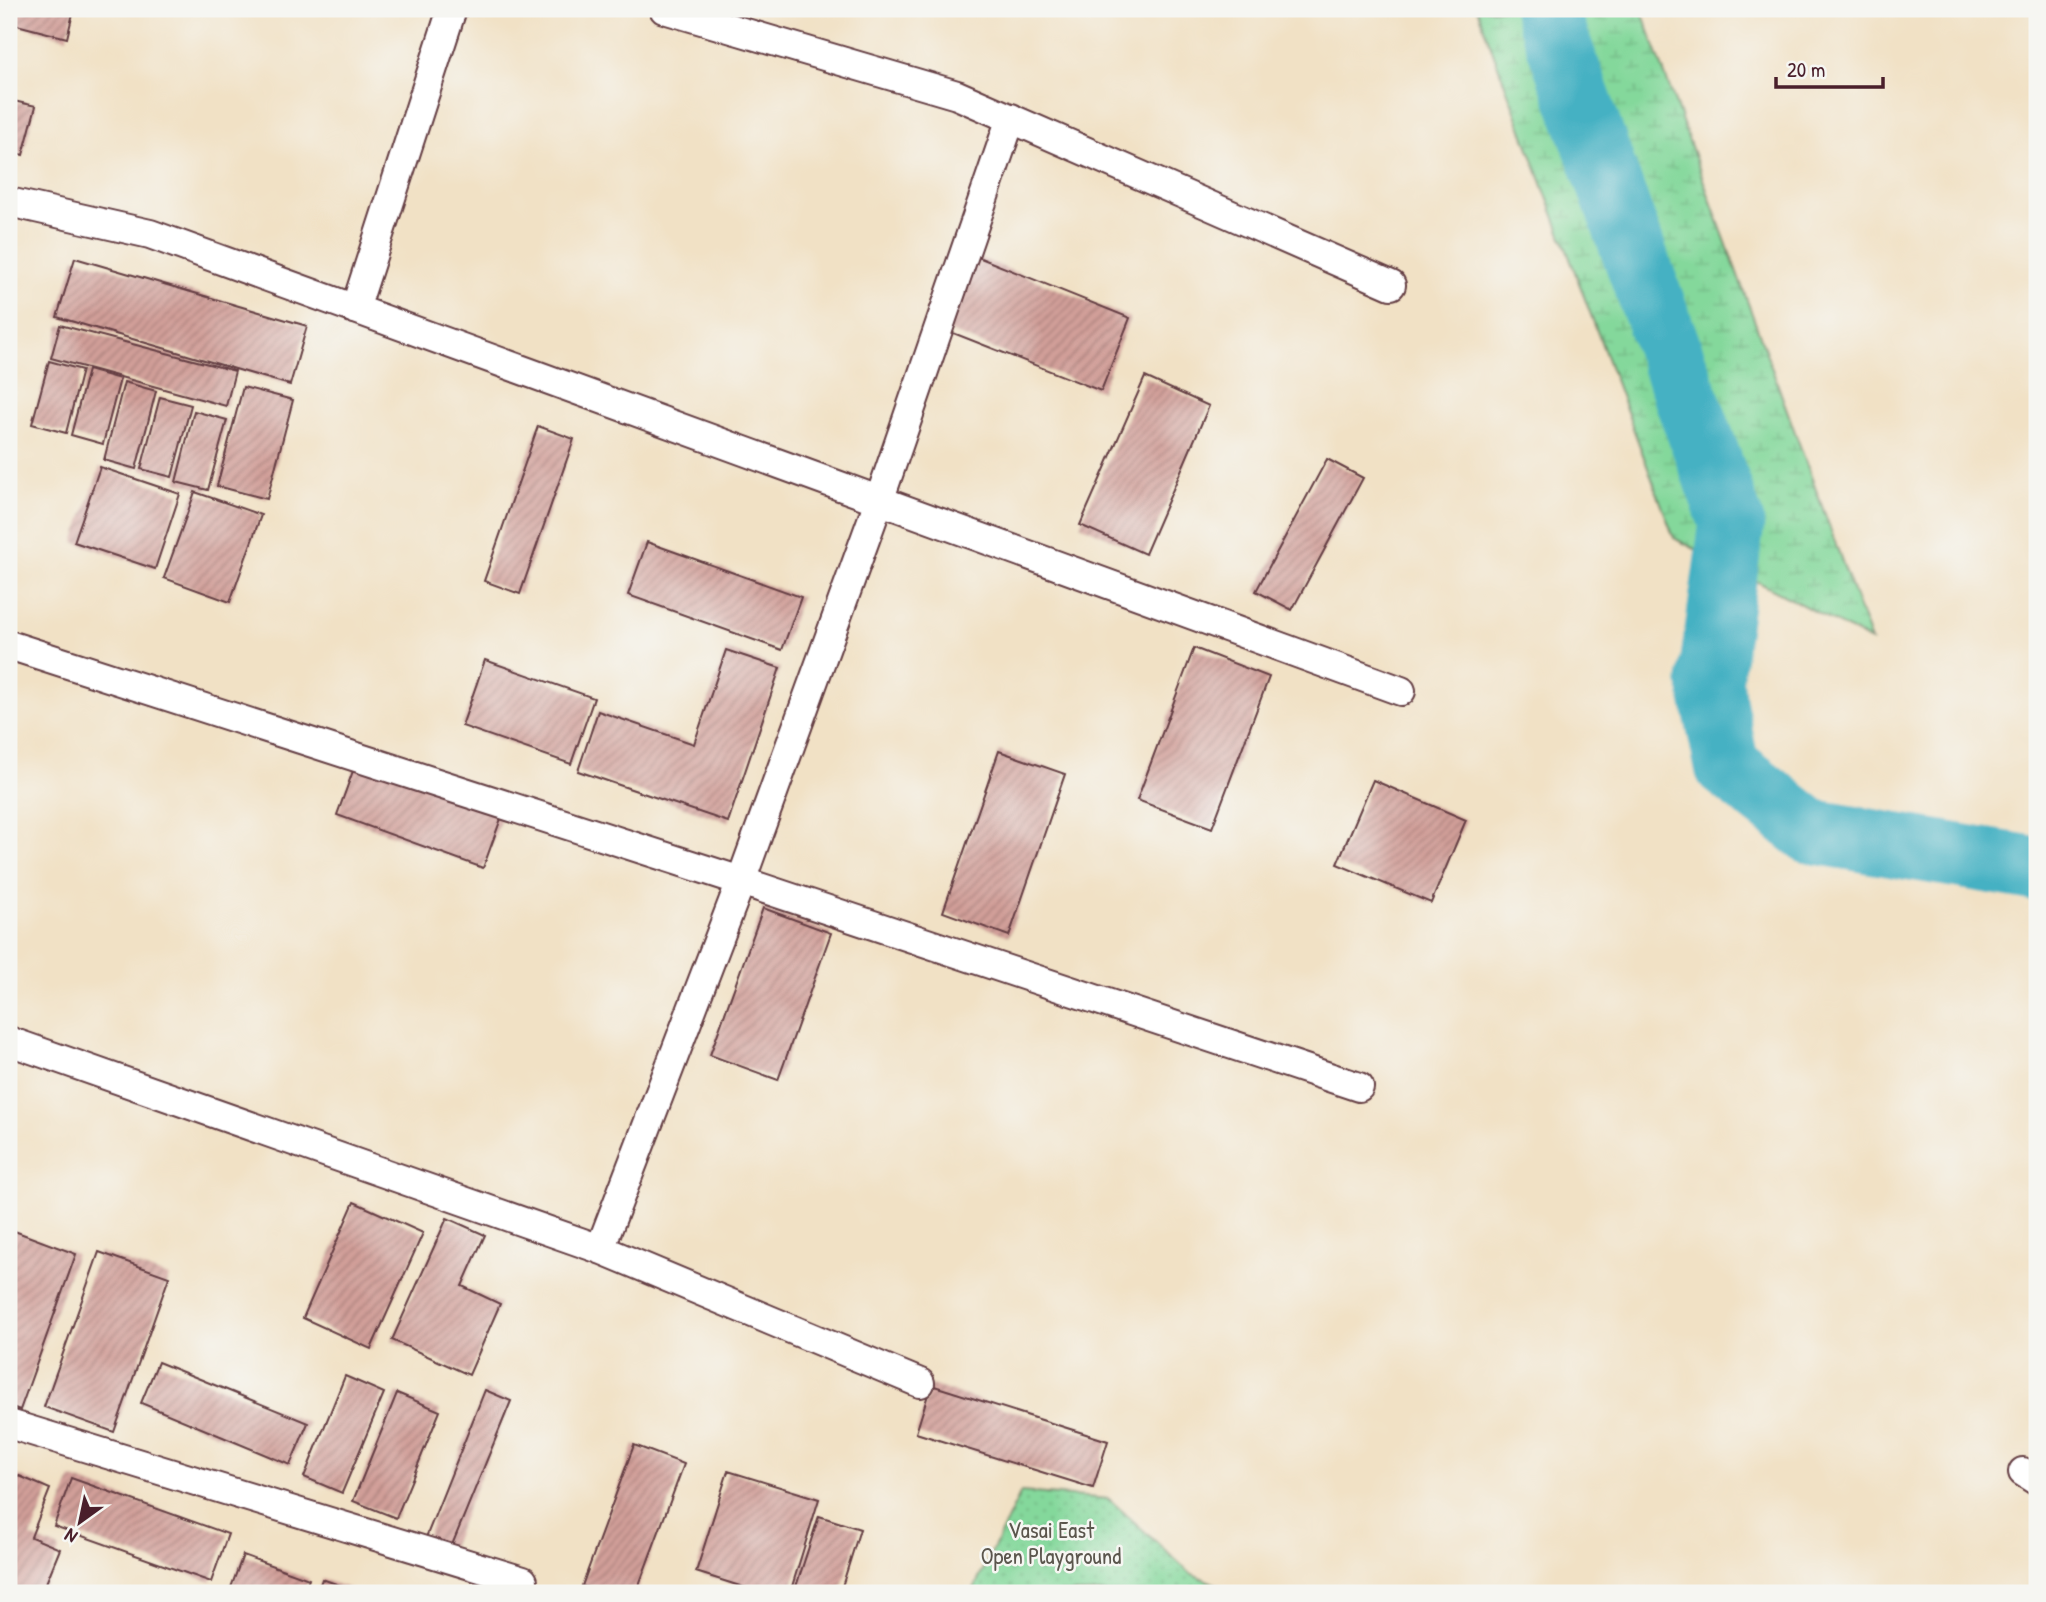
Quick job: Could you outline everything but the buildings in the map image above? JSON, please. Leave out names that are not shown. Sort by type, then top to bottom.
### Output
[{"type":"street","points":[[355,309],[452,9]]},
{"type":"street","points":[[664,9],[957,94],[1391,285]]},
{"type":"street","points":[[600,1249],[741,881],[879,501],[1011,118]]},
{"type":"street","points":[[9,202],[150,234],[1401,691]]},
{"type":"street","points":[[9,645],[741,881],[1359,1087]]},
{"type":"street","points":[[9,1041],[600,1249],[920,1383]]},
{"type":"street","points":[[9,1424],[523,1581]]},
{"type":"green space","points":[[1477,9],[1641,9],[1871,641],[1674,538]]},
{"type":"green space","name":"Vasai East Open Playground","points":[[1021,1492],[1109,1499],[1190,1573],[1236,1593],[972,1593]]},
{"type":"waterway","points":[[1546,9],[1732,523],[1710,682],[1727,766],[1810,831],[2037,869]]}]
